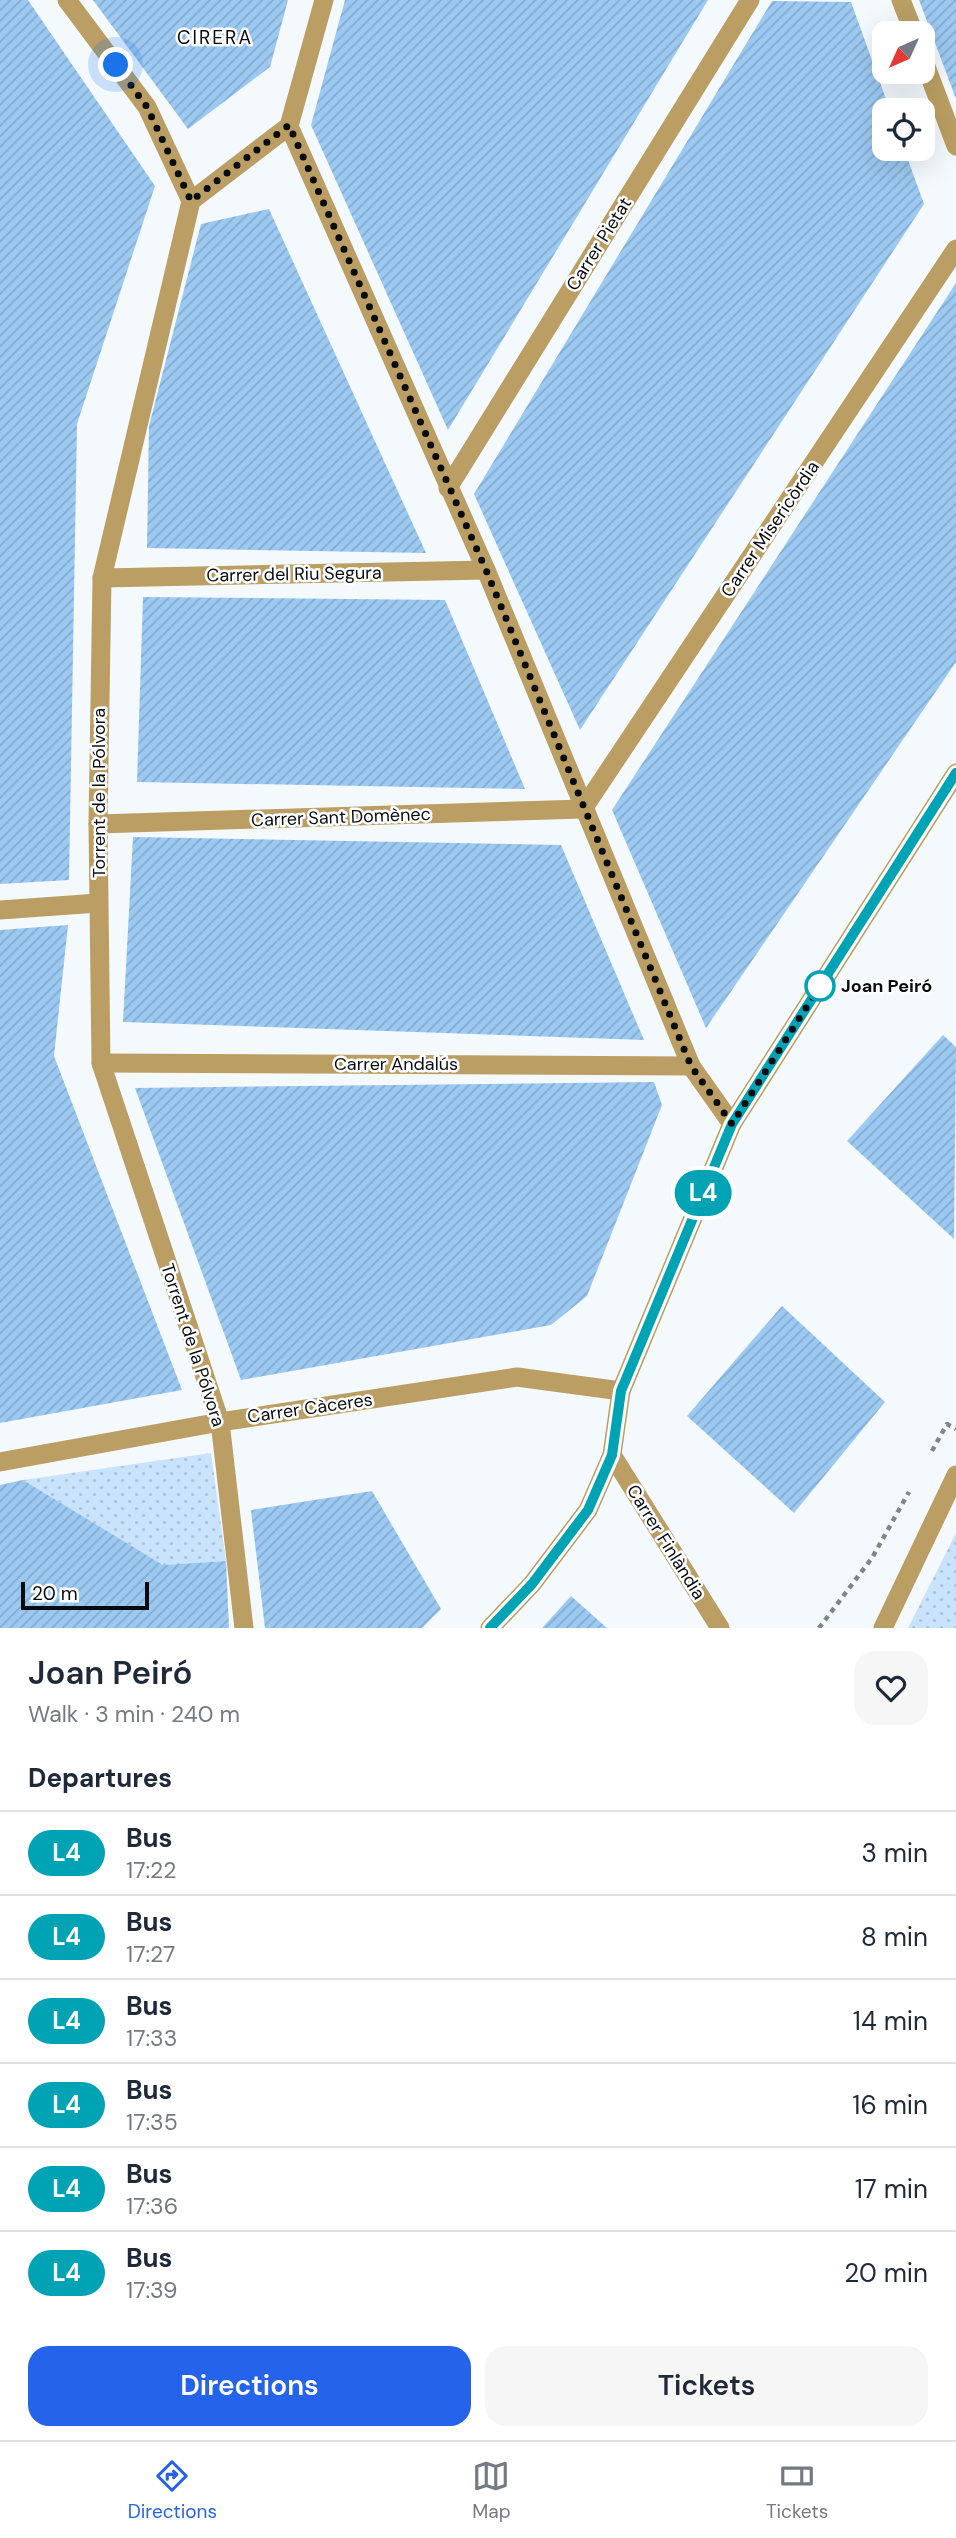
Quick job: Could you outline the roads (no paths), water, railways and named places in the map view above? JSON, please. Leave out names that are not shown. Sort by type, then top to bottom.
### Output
[{"type":"street","points":[[67,0],[147,107],[191,201],[289,125],[324,0]]},
{"type":"street","name":"Carrer Pietat","points":[[448,488],[750,0]]},
{"type":"street","points":[[901,0],[909,21]]},
{"type":"street","points":[[933,84],[956,146]]},
{"type":"street","points":[[289,125],[486,570],[691,1066],[732,1124]]},
{"type":"street","name":"Torrent de la Pólvora","points":[[191,201],[102,578],[98,824],[101,1063],[220,1422],[244,1628]]},
{"type":"street","name":"Carrer Misericòrdia","points":[[583,809],[956,249]]},
{"type":"street","name":"Carrer del Riu Segura","points":[[102,578],[486,570]]},
{"type":"street","points":[[490,1628],[532,1584],[588,1510],[612,1455],[621,1391],[732,1124],[956,773]]},
{"type":"street","name":"Carrer Sant Domènec","points":[[98,824],[583,809]]},
{"type":"street","points":[[0,910],[99,903]]},
{"type":"street","name":"Carrer Andalús","points":[[101,1063],[691,1066]]},
{"type":"street","name":"Carrer Càceres","points":[[0,1462],[220,1422],[517,1377],[621,1391]]},
{"type":"street","name":"Carrer Finlàndia","points":[[612,1455],[720,1628]]},
{"type":"street","points":[[883,1628],[956,1475]]},
{"type":"place","name":"Joan Peiró","points":[[820,986]]},
{"type":"district","name":"CIRERA","points":[[215,37]]}]
